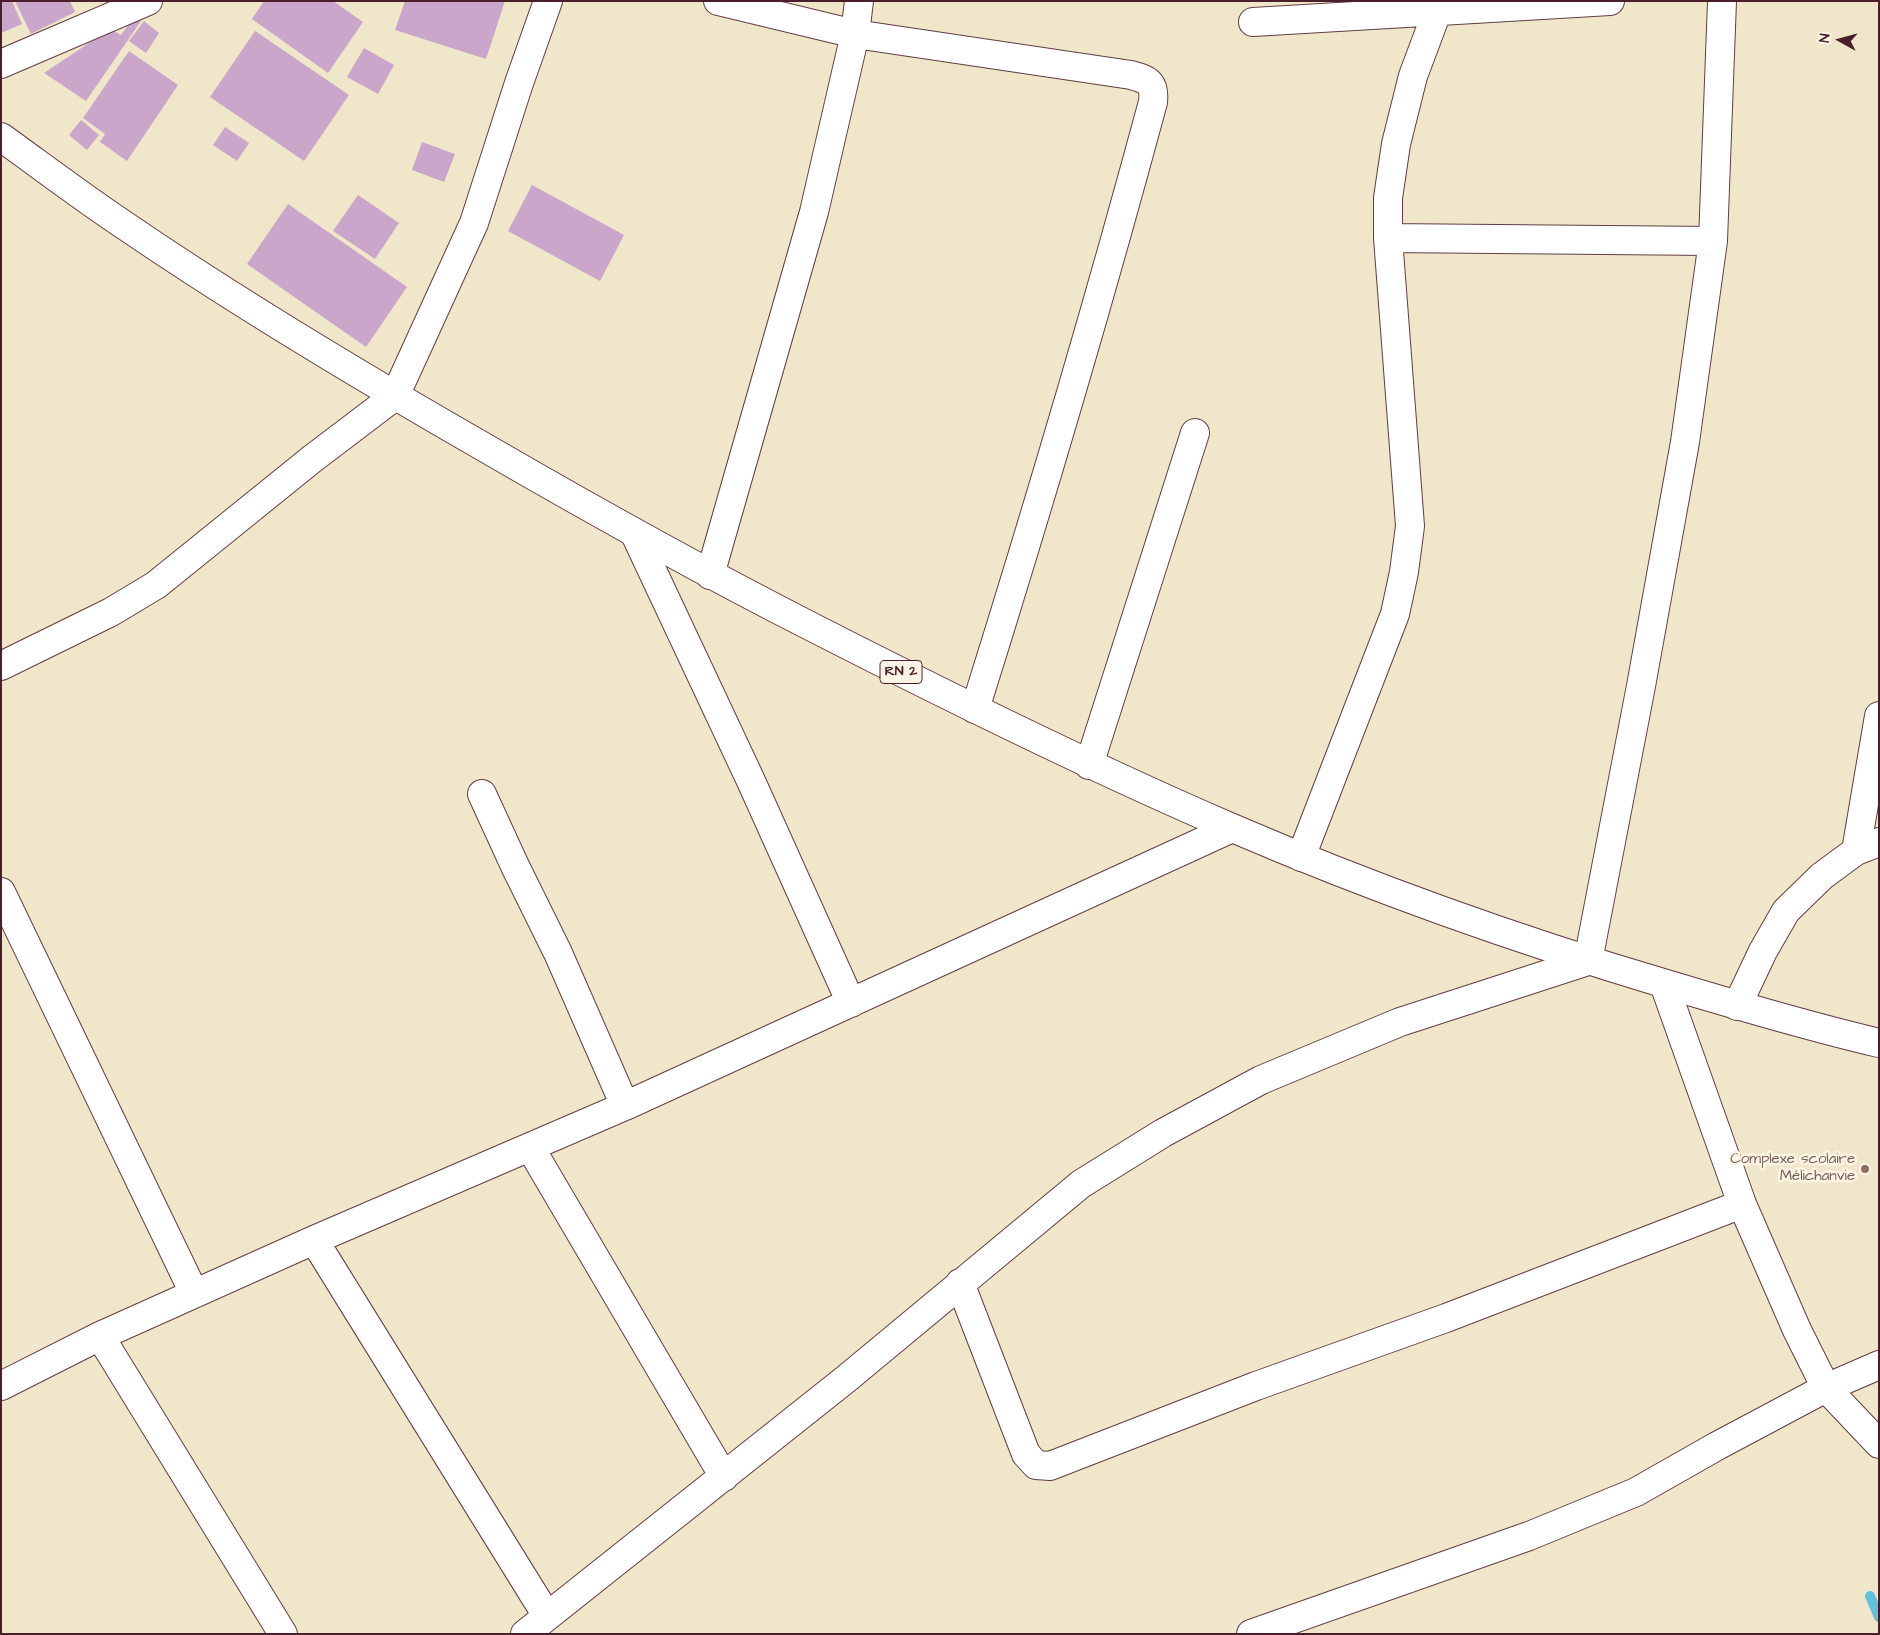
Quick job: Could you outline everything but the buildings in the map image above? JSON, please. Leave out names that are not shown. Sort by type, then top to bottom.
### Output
[{"type":"main road","points":[[1,64],[148,1]]},
{"type":"main road","points":[[1,666],[112,612],[156,585],[312,459],[395,396],[474,223],[519,83],[548,1]]},
{"type":"main road","points":[[718,1],[855,34],[1131,75],[1143,78],[1151,85],[1154,92],[1123,215],[1012,593],[975,709]]},
{"type":"main road","points":[[710,575],[814,212],[855,34],[859,1]]},
{"type":"main road","points":[[1254,22],[1610,1]]},
{"type":"main road","points":[[525,1634],[846,1379],[1081,1184],[1163,1133],[1261,1080],[1400,1022],[1588,961],[1641,686],[1685,442],[1713,240],[1722,1]]},
{"type":"main road","points":[[1301,857],[1395,614],[1404,572],[1410,526],[1388,238],[1388,198],[1396,144],[1413,76],[1436,12]]},
{"type":"main road","name":"RN 2","points":[[1,138],[128,228],[248,306],[395,396],[710,575],[975,709],[1089,764],[1301,857],[1441,910],[1588,961],[1811,1027],[1879,1043]]},
{"type":"main road","points":[[1388,238],[1713,240]]},
{"type":"main road","points":[[1089,764],[1195,433]]},
{"type":"main road","points":[[635,534],[751,781],[851,1003]]},
{"type":"main road","points":[[1737,1006],[1762,951],[1786,911],[1822,876],[1868,846],[1879,716]]},
{"type":"main road","points":[[482,794],[558,953],[625,1106]]},
{"type":"main road","points":[[1,1386],[100,1336],[314,1240],[625,1106],[1232,828]]},
{"type":"main road","points":[[1,892],[194,1294]]},
{"type":"main road","points":[[1664,984],[1742,1204],[1797,1330],[1826,1388],[1879,1444]]},
{"type":"main road","points":[[530,1147],[724,1477]]},
{"type":"main road","points":[[960,1283],[1026,1454],[1036,1465],[1050,1466],[1256,1386],[1455,1314],[1742,1204]]},
{"type":"main road","points":[[314,1240],[547,1616]]},
{"type":"main road","points":[[100,1336],[283,1634]]},
{"type":"main road","points":[[1251,1634],[1529,1536],[1636,1492],[1826,1388],[1879,1365]]},
{"type":"waterway","points":[[1870,1596],[1879,1617]]},
{"type":"place","name":"Complexe scolaire Mélichanvie","points":[[1865,1169]]}]
